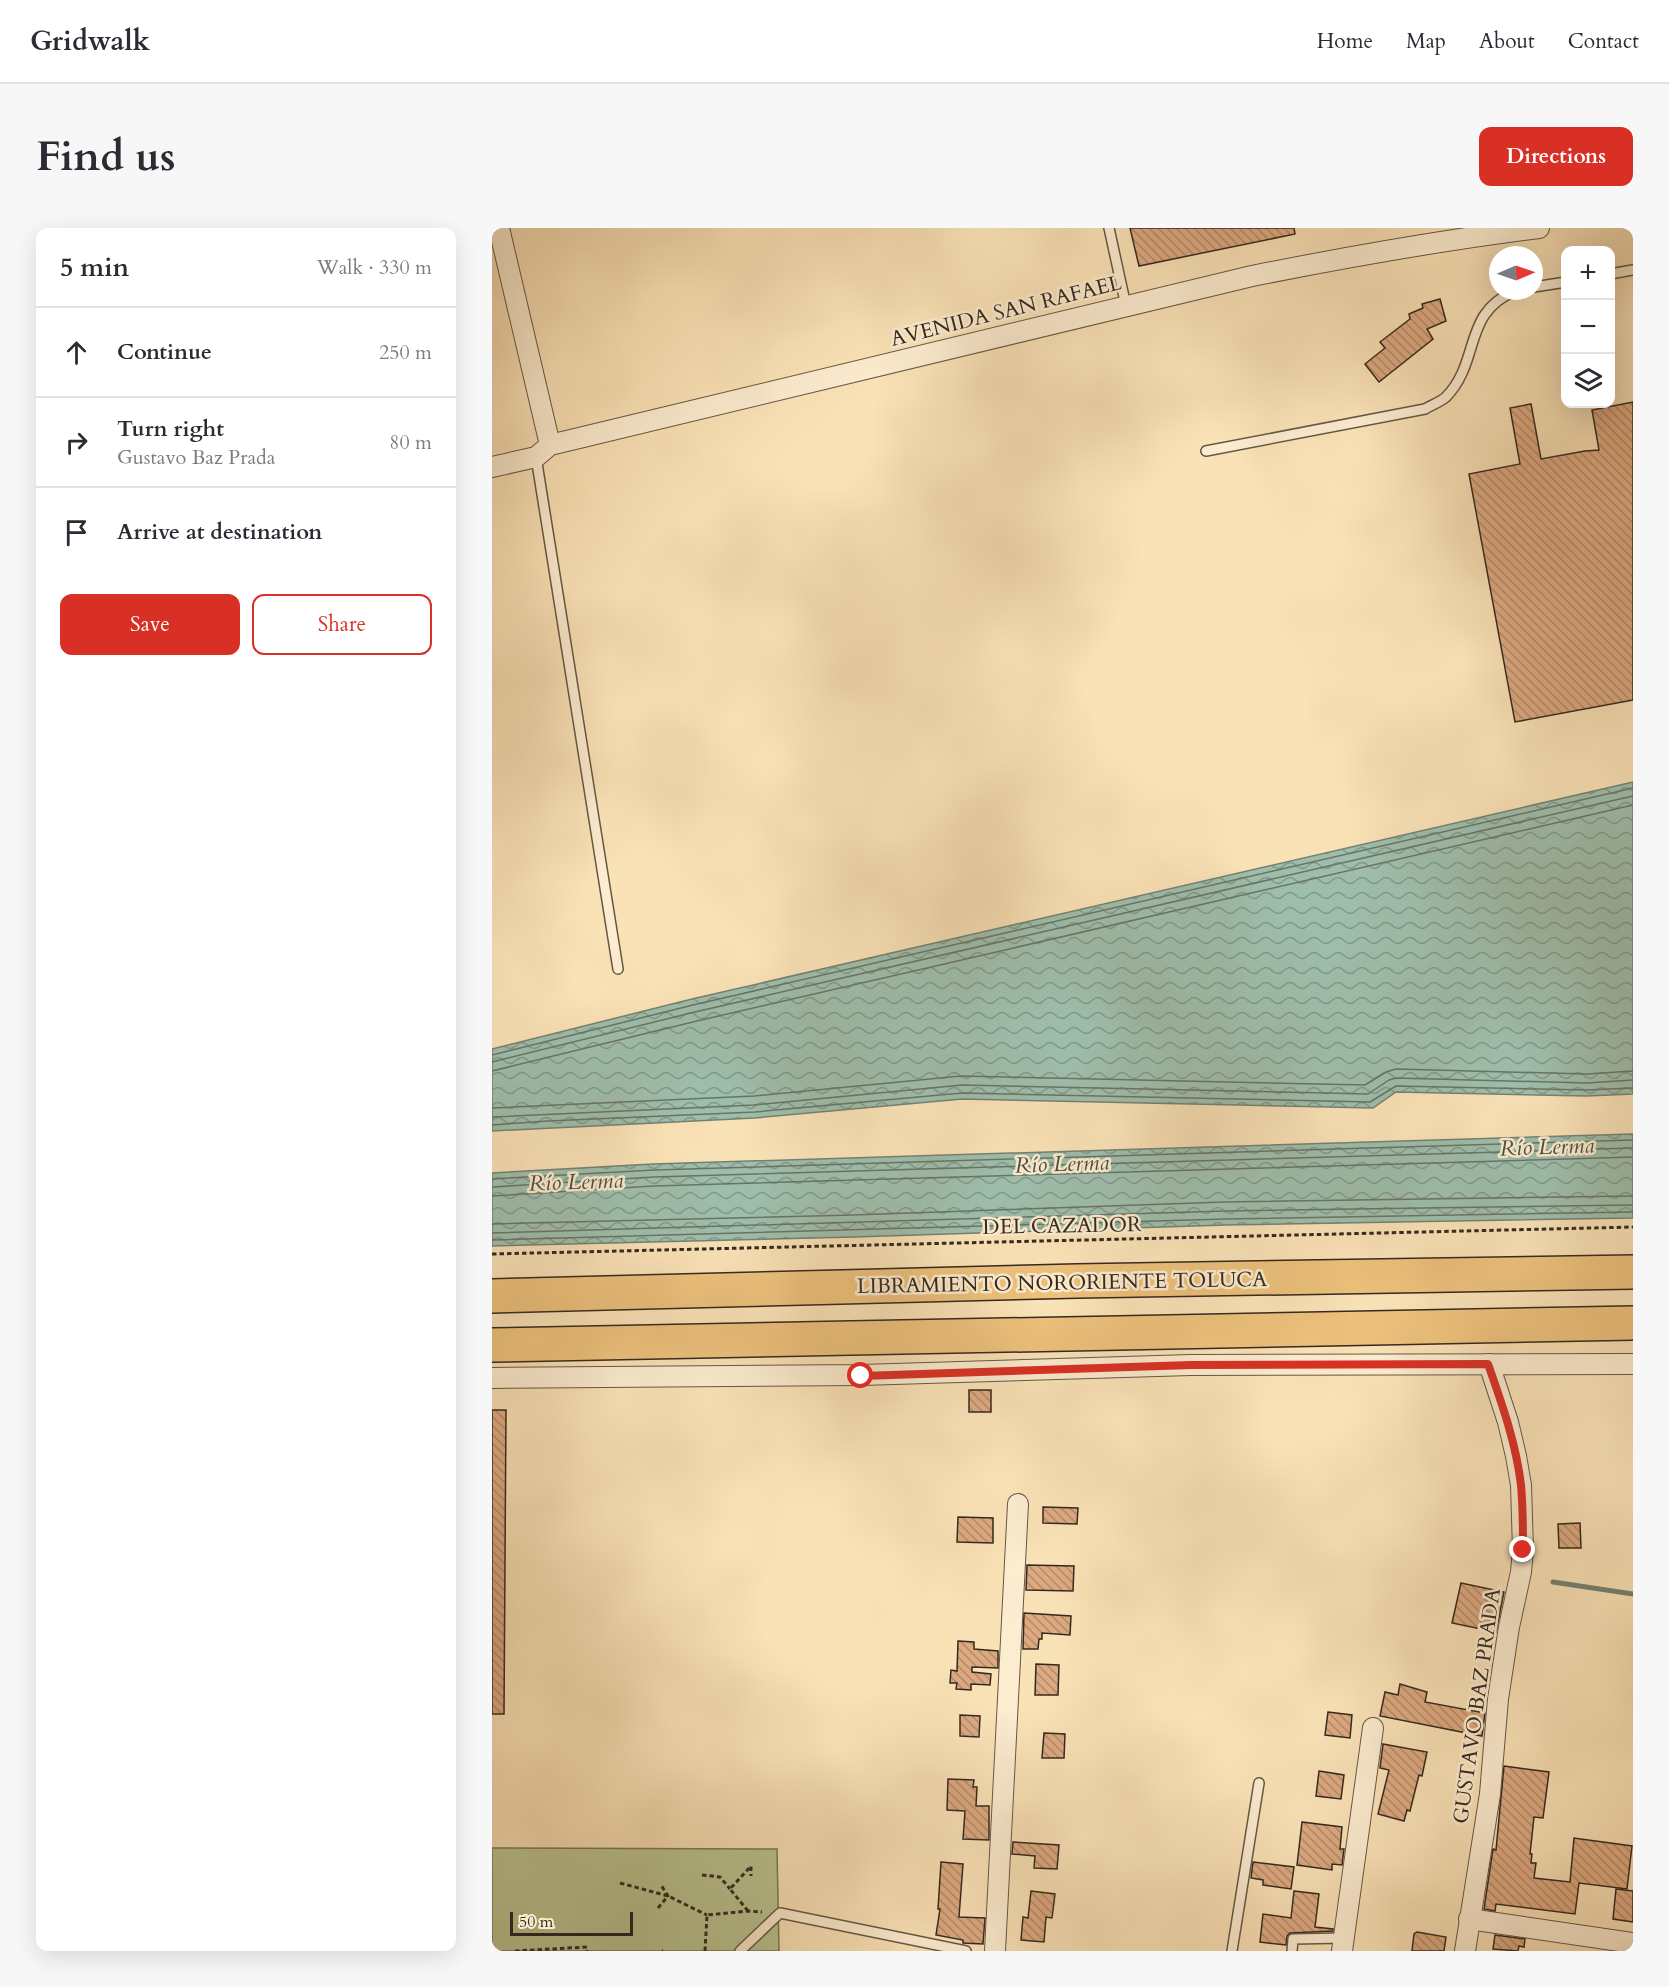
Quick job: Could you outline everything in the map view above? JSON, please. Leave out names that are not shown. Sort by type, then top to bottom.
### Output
[{"type":"highway","name":"LIBRAMIENTO NORORIENTE TOLUCA","points":[[492,1296],[1077,1281],[1633,1272]]},
{"type":"highway","points":[[492,1345],[1633,1323]]},
{"type":"street","points":[[499,228],[543,451]]},
{"type":"street","name":"AVENIDA SAN RAFAEL","points":[[492,467],[543,451],[1252,276],[1338,259],[1539,228]]},
{"type":"street","name":"GUSTAVO BAZ PRADA","points":[[1465,1951],[1490,1794],[1503,1663],[1521,1572],[1523,1550],[1521,1485],[1516,1456],[1508,1422],[1488,1364]]},
{"type":"street","points":[[492,1377],[861,1376],[1191,1365],[1633,1364]]},
{"type":"street","points":[[995,1951],[1018,1504]]},
{"type":"street","points":[[1342,1944],[1373,1728]]},
{"type":"street","points":[[1469,1919],[1633,1943]]},
{"type":"lane","points":[[1109,228],[1126,306]]},
{"type":"lane","points":[[1615,273],[1633,270]]},
{"type":"lane","points":[[1543,286],[1561,283]]},
{"type":"lane","points":[[1206,451],[1425,409],[1444,399],[1457,383],[1466,368],[1478,324],[1489,307],[1498,300]]},
{"type":"lane","points":[[543,451],[618,969]]},
{"type":"lane","points":[[1232,1951],[1259,1783]]},
{"type":"lane","points":[[740,1951],[780,1913],[966,1951]]},
{"type":"lane","points":[[1292,1951],[1293,1939],[1342,1944]]},
{"type":"path","name":"DEL CAZADOR","points":[[492,1254],[1633,1227]]},
{"type":"path","points":[[730,1889],[751,1866],[751,1876]]},
{"type":"path","points":[[702,1875],[720,1877],[748,1911]]},
{"type":"path","points":[[620,1883],[668,1896],[707,1915],[748,1911],[780,1913]]},
{"type":"path","points":[[661,1885],[668,1896]]},
{"type":"path","points":[[658,1908],[668,1896]]},
{"type":"path","points":[[705,1951],[707,1915]]},
{"type":"path","points":[[514,1951],[587,1947],[587,1951]]},
{"type":"green space","points":[[492,1848],[777,1849],[779,1951],[492,1951]]},
{"type":"water","points":[[1633,782],[1633,1094],[1587,1096],[1396,1092],[1373,1108],[962,1099],[755,1118],[492,1131],[492,1049],[692,999]]},
{"type":"water","name":"Río Lerma","points":[[1633,1134],[1633,1218],[1225,1225],[492,1246],[492,1173],[653,1164]]},
{"type":"building","points":[[1130,228],[1294,228],[1295,234],[1139,266]]},
{"type":"building","points":[[1440,299],[1446,321],[1427,329],[1433,339],[1379,382],[1365,364],[1385,348],[1380,342],[1410,319],[1409,314],[1423,308],[1422,304]]},
{"type":"building","points":[[1633,402],[1633,700],[1515,722],[1469,474],[1520,464],[1510,408],[1531,404],[1541,459],[1599,450],[1592,410],[1615,408],[1615,406]]},
{"type":"building","points":[[969,1390],[991,1390],[991,1412],[969,1412]]},
{"type":"building","points":[[492,1410],[506,1410],[504,1714],[492,1714]]},
{"type":"building","points":[[1043,1507],[1078,1508],[1077,1524],[1043,1523]]},
{"type":"building","points":[[958,1517],[993,1518],[993,1543],[957,1542]]},
{"type":"building","points":[[1580,1523],[1581,1548],[1559,1548],[1558,1524]]},
{"type":"building","points":[[1027,1565],[1074,1566],[1073,1591],[1026,1590]]},
{"type":"building","points":[[1461,1583],[1504,1592],[1496,1632],[1452,1623]]},
{"type":"building","points":[[1024,1613],[1071,1616],[1070,1635],[1042,1633],[1038,1649],[1023,1649]]},
{"type":"building","points":[[958,1641],[974,1642],[974,1649],[998,1651],[998,1668],[972,1667],[972,1672],[991,1674],[990,1685],[971,1684],[971,1690],[956,1689],[957,1683],[950,1683],[951,1670],[957,1671]]},
{"type":"building","points":[[1036,1664],[1059,1665],[1058,1695],[1035,1695]]},
{"type":"building","points":[[1400,1684],[1427,1692],[1425,1702],[1485,1713],[1482,1736],[1380,1716],[1385,1692],[1398,1695]]},
{"type":"building","points":[[1328,1712],[1352,1715],[1350,1738],[1325,1735]]},
{"type":"building","points":[[960,1715],[980,1716],[979,1737],[960,1736]]},
{"type":"building","points":[[1044,1733],[1065,1734],[1064,1758],[1042,1758]]},
{"type":"building","points":[[1383,1744],[1427,1752],[1422,1776],[1419,1775],[1410,1811],[1407,1810],[1404,1821],[1378,1814],[1389,1770],[1380,1768]]},
{"type":"building","points":[[1504,1766],[1549,1772],[1543,1818],[1534,1817],[1530,1854],[1532,1854],[1531,1863],[1536,1863],[1534,1878],[1570,1882],[1574,1838],[1632,1846],[1627,1889],[1579,1883],[1575,1914],[1496,1904],[1495,1911],[1484,1909],[1493,1849],[1496,1850]]},
{"type":"building","points":[[1319,1771],[1344,1775],[1341,1799],[1316,1796]]},
{"type":"building","points":[[948,1779],[974,1780],[973,1787],[977,1787],[976,1806],[989,1806],[989,1840],[963,1839],[965,1811],[947,1810]]},
{"type":"building","points":[[1302,1822],[1342,1827],[1340,1849],[1344,1849],[1342,1865],[1332,1864],[1332,1870],[1297,1865]]},
{"type":"building","points":[[1013,1842],[1059,1845],[1057,1869],[1034,1868],[1035,1856],[1012,1854]]},
{"type":"building","points":[[941,1862],[963,1864],[959,1917],[985,1918],[983,1944],[963,1943],[963,1940],[936,1935],[940,1909],[938,1909]]},
{"type":"building","points":[[1253,1862],[1294,1867],[1291,1889],[1263,1885],[1263,1880],[1251,1878]]},
{"type":"building","points":[[1616,1889],[1633,1891],[1633,1922],[1613,1919]]},
{"type":"building","points":[[1031,1891],[1055,1894],[1052,1918],[1046,1917],[1044,1942],[1021,1940],[1023,1917],[1028,1918]]},
{"type":"building","points":[[1294,1891],[1319,1894],[1315,1927],[1333,1929],[1333,1931],[1290,1933],[1287,1936],[1286,1945],[1260,1942],[1263,1914],[1291,1918]]},
{"type":"building","points":[[1417,1932],[1446,1937],[1444,1951],[1412,1951],[1414,1934]]},
{"type":"building","points":[[1495,1935],[1525,1939],[1524,1947],[1519,1946],[1518,1951],[1493,1949]]},
{"type":"waterway","points":[[1553,1582],[1633,1594]]},
{"type":"route","points":[[861,1376],[1191,1365],[1488,1364],[1508,1422],[1516,1456],[1521,1485],[1523,1550]]}]
